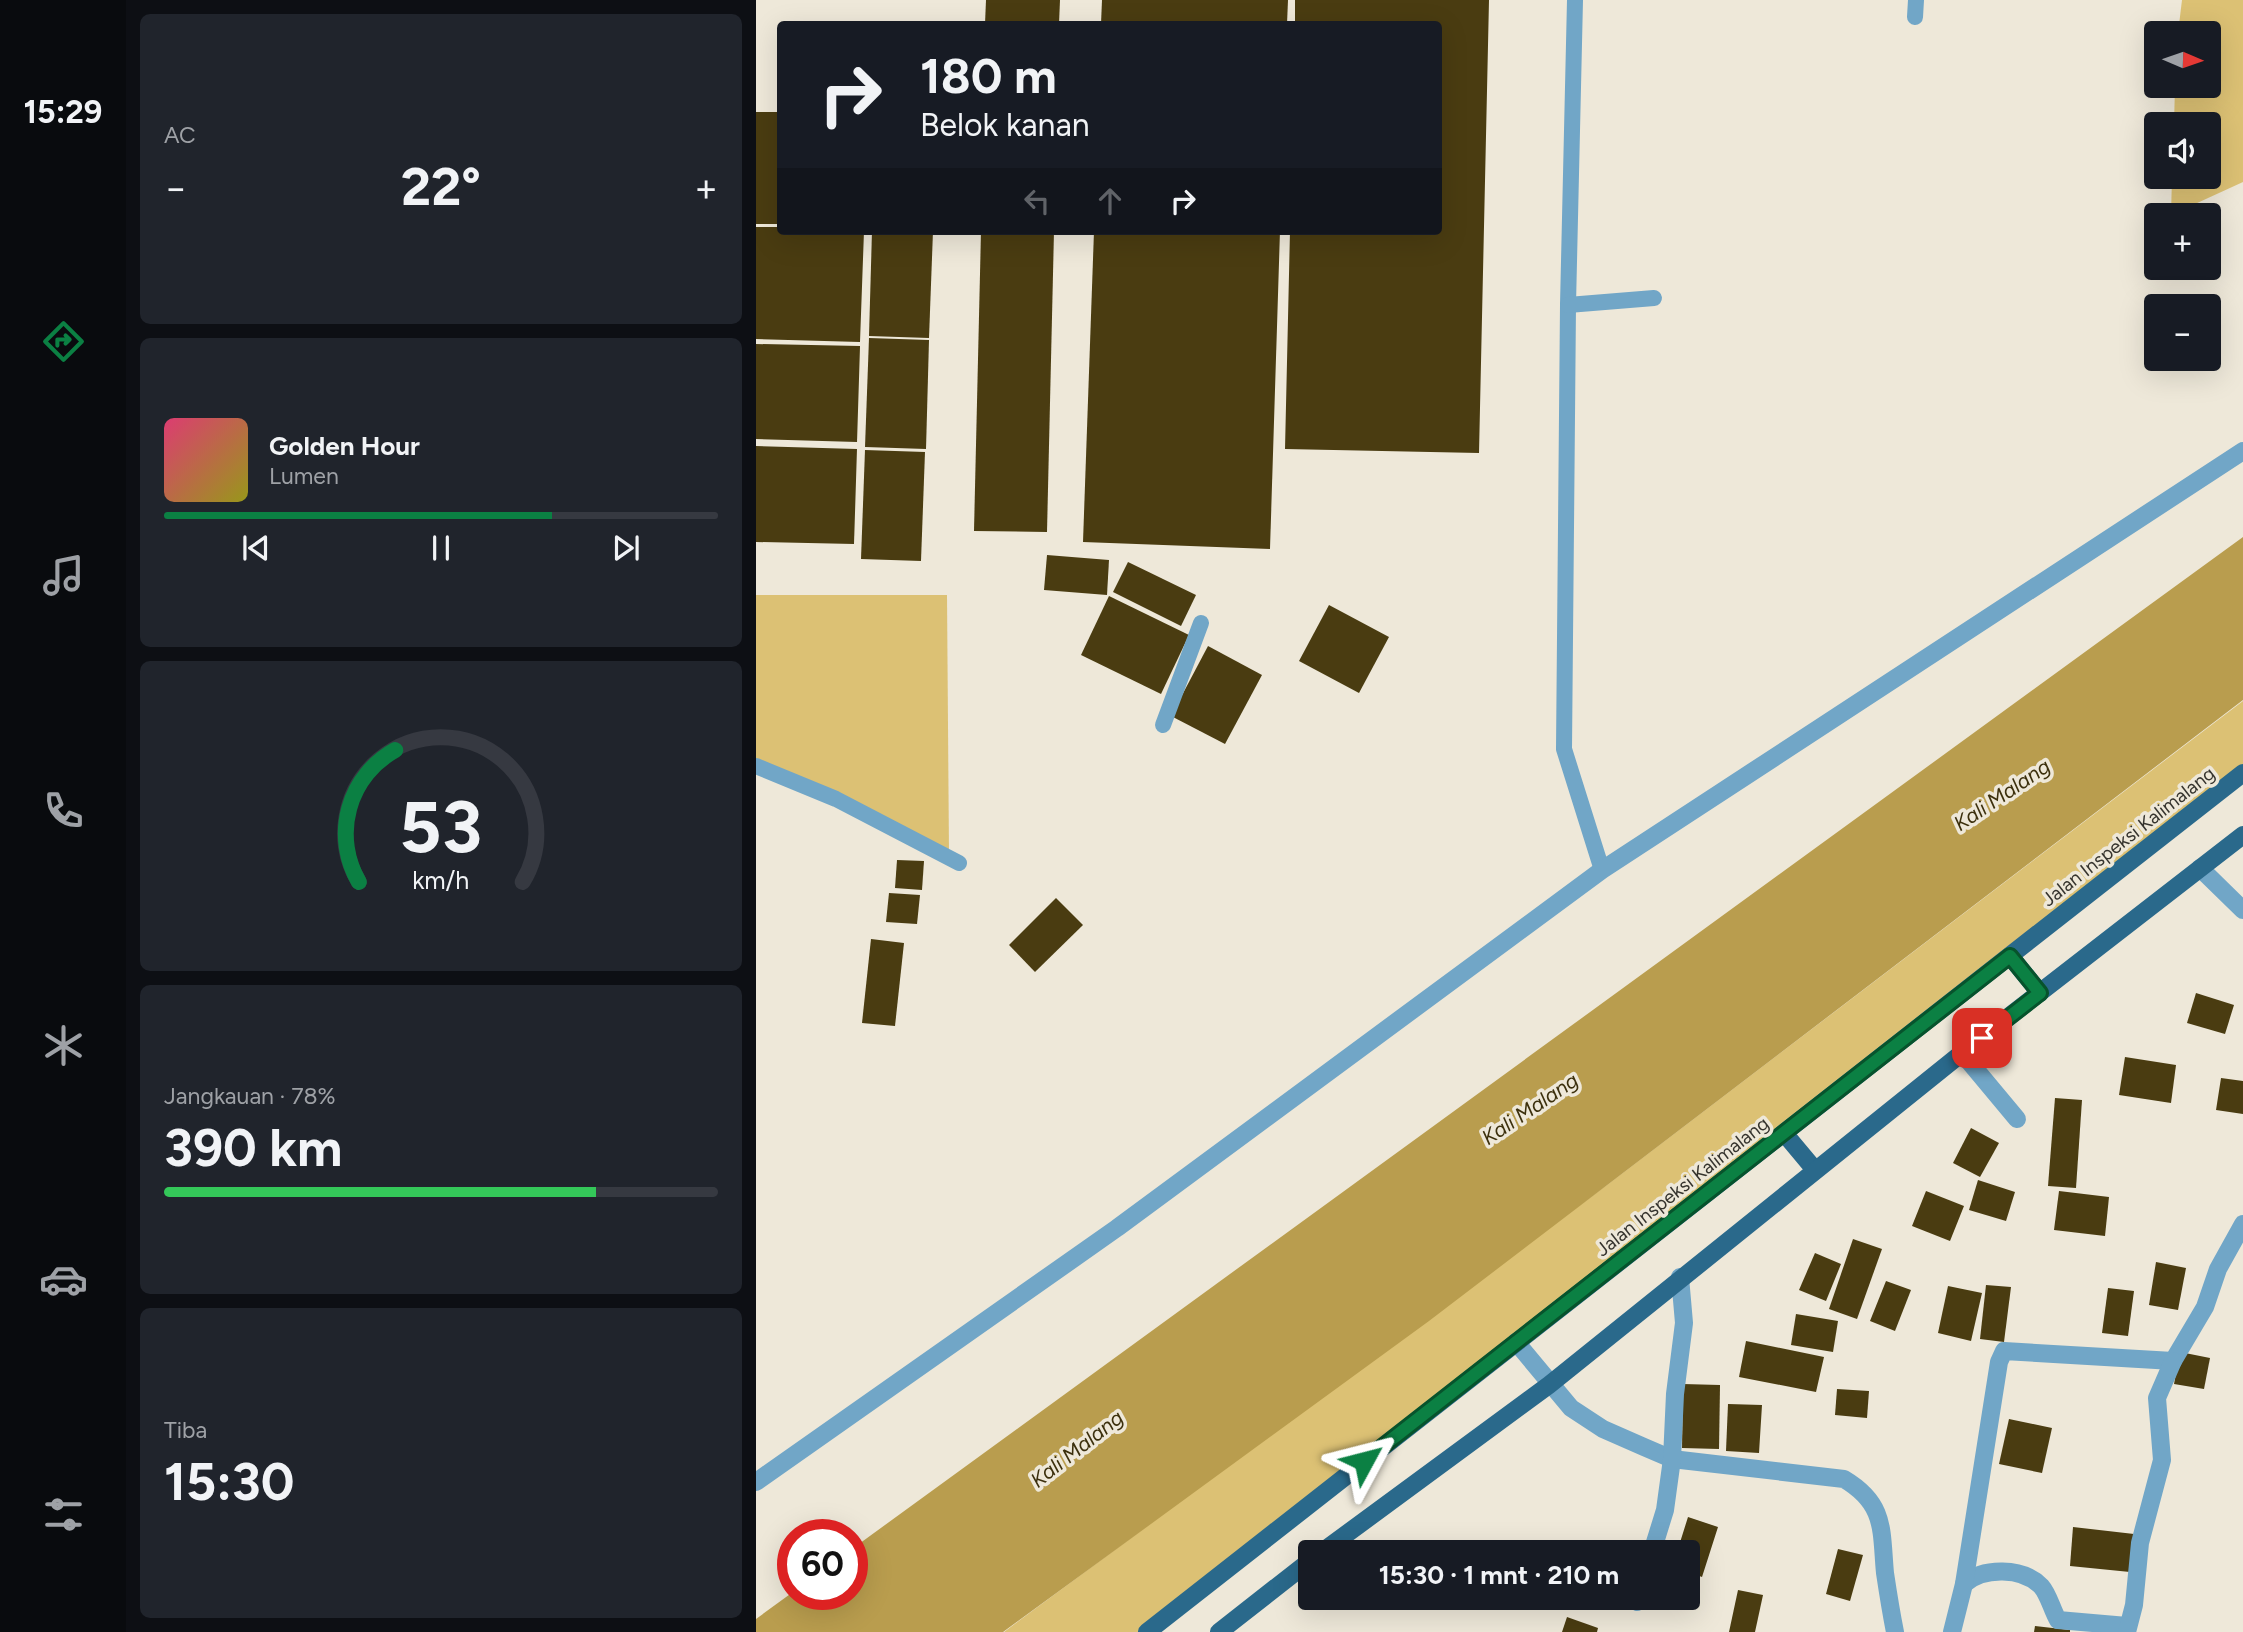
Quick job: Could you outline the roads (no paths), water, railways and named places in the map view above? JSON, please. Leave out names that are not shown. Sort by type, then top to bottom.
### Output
[{"type":"main road","name":"Jalan Inspeksi Kalimalang","points":[[1147,1632],[2243,773]]},
{"type":"main road","points":[[1338,1540],[1549,1384],[1962,1053],[2243,835]]},
{"type":"main road","points":[[2010,956],[2040,993]]},
{"type":"main road","points":[[1783,1133],[1815,1170]]},
{"type":"main road","points":[[1219,1632],[1298,1570]]},
{"type":"street","points":[[756,1482],[1117,1228],[1602,870],[2243,451]]},
{"type":"street","points":[[2200,868],[2243,910]]},
{"type":"street","points":[[1962,1053],[2017,1119]]},
{"type":"street","points":[[1964,1584],[1973,1576],[1986,1572],[2018,1574],[2043,1589],[2058,1620],[2127,1629],[2134,1605],[2140,1543],[2162,1460],[2157,1398],[2173,1361],[2205,1307],[2218,1269],[2243,1224]]},
{"type":"street","points":[[1656,1540],[1665,1510],[1672,1459],[1675,1394],[1684,1323],[1680,1277]]},
{"type":"street","points":[[1516,1342],[1571,1408],[1603,1429],[1672,1459],[1844,1479],[1856,1487],[1872,1502],[1882,1525],[1895,1632]]},
{"type":"street","points":[[1952,1632],[1964,1584],[1999,1362],[2004,1352],[2173,1361]]},
{"type":"lane","points":[[1575,0],[1567,305],[1564,749],[1602,870]]},
{"type":"lane","points":[[1915,17],[1916,0]]},
{"type":"lane","points":[[1567,305],[1654,298]]},
{"type":"lane","points":[[1163,725],[1201,623]]},
{"type":"lane","points":[[756,766],[836,799],[905,838],[958,863]]},
{"type":"water","name":"Kali Malang","points":[[2243,537],[2243,700],[1429,1321],[1003,1632],[756,1632],[756,1619],[777,1604],[777,1610],[868,1610],[868,1537]]}]
